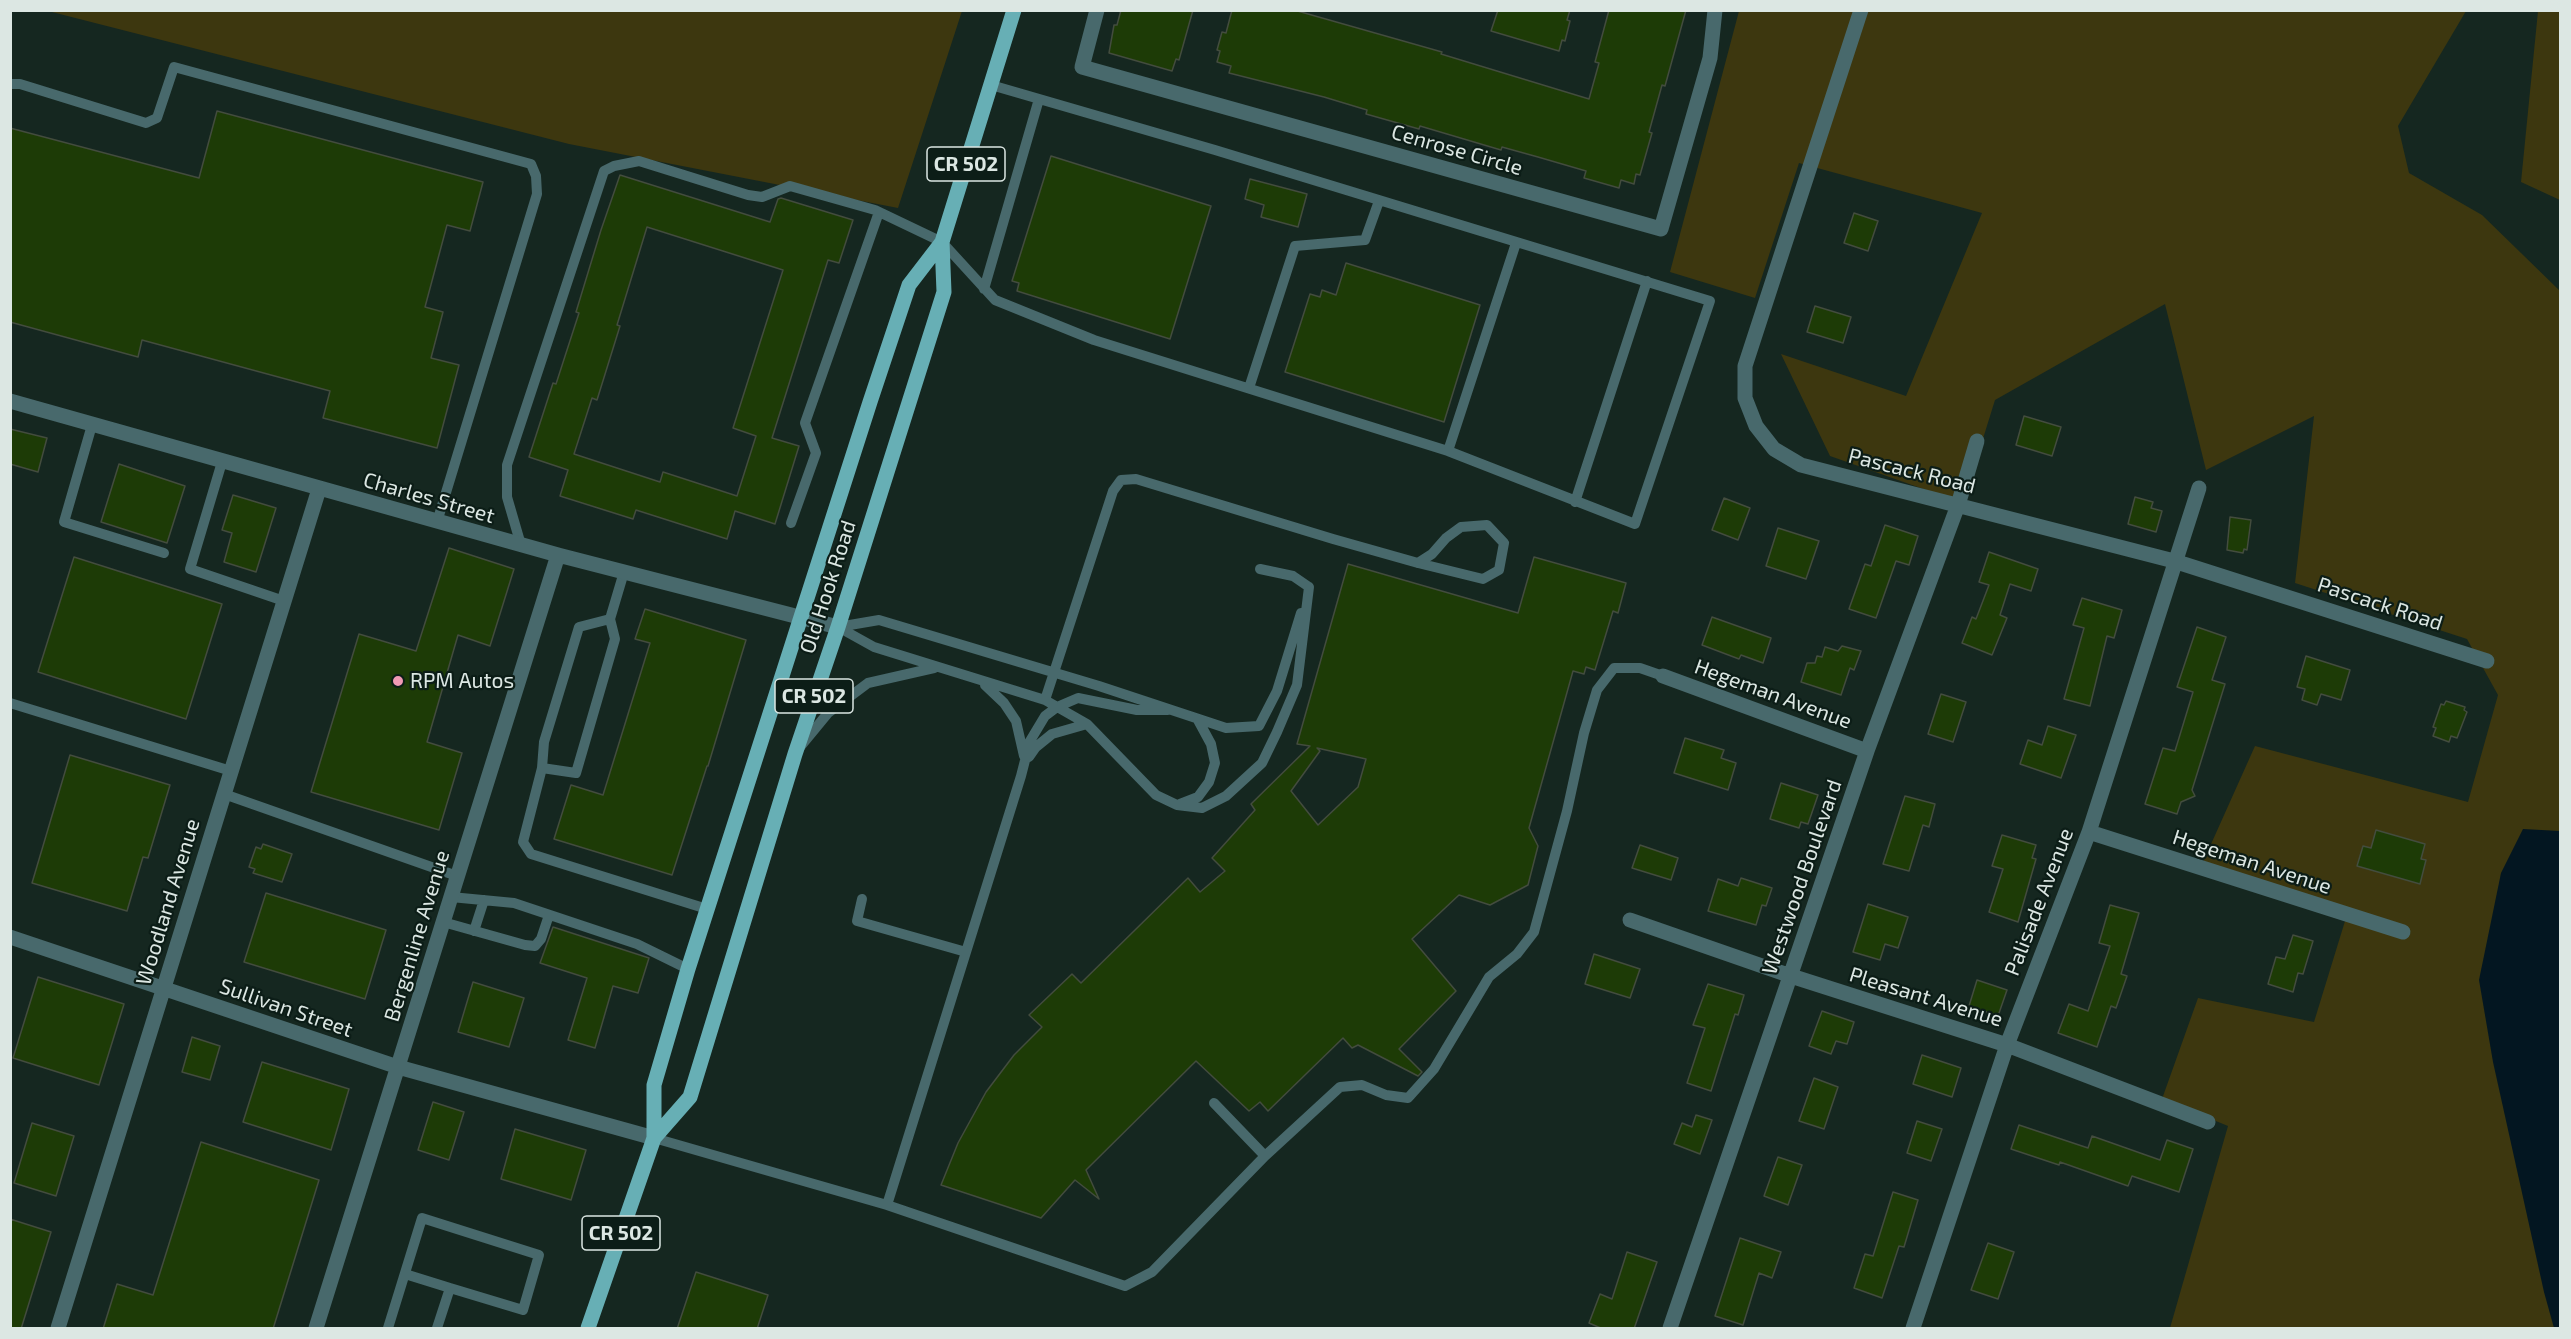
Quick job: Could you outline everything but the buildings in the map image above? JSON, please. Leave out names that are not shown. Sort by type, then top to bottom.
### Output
[{"type":"main road","name":"Old Hook Road","points":[[654,1138],[690,1097],[795,754],[838,627],[944,292],[942,242],[1014,10]]},
{"type":"main road","name":"Old Hook Road","points":[[588,1329],[654,1138],[654,1085],[688,969],[801,616],[909,285],[942,242]]},
{"type":"street","name":"Cenrose Circle","points":[[1097,10],[1082,67],[1661,229],[1710,58],[1715,10]]},
{"type":"street","name":"Pascack Road","points":[[1861,10],[1745,366],[1745,398],[1756,426],[1774,449],[1801,465],[2174,561],[2487,661]]},
{"type":"street","name":"Charles Street","points":[[10,401],[436,522],[838,627]]},
{"type":"street","name":"Westwood Boulevard","points":[[1670,1329],[1867,751],[1958,505],[1977,441]]},
{"type":"street","name":"Palisade Avenue","points":[[1913,1329],[2007,1045],[2089,832],[2199,488]]},
{"type":"street","name":"Woodland Avenue","points":[[58,1329],[319,489]]},
{"type":"street","name":"Bergenline Avenue","points":[[316,1329],[558,555]]},
{"type":"street","name":"Hegeman Avenue","points":[[1664,676],[1867,751]]},
{"type":"street","name":"Hegeman Avenue","points":[[2089,832],[2403,932]]},
{"type":"street","name":"Pleasant Avenue","points":[[1630,920],[1791,976],[2007,1045],[2208,1122]]},
{"type":"street","name":"Sullivan Street","points":[[10,937],[398,1067],[654,1138]]},
{"type":"lane","points":[[10,84],[20,84],[146,123],[157,118],[174,67],[531,164],[536,176],[537,194],[436,522]]},
{"type":"lane","points":[[521,545],[507,497],[507,465],[604,171],[614,166],[639,161],[748,195],[762,197],[790,186],[879,212],[942,242],[995,300],[1094,340],[1448,451],[1635,524],[1710,300],[1215,150],[991,85]]},
{"type":"lane","points":[[984,289],[1039,99]]},
{"type":"lane","points":[[1249,388],[1295,246],[1365,240],[1379,201]]},
{"type":"lane","points":[[791,523],[816,453],[806,423],[879,212]]},
{"type":"lane","points":[[1448,451],[1516,243]]},
{"type":"lane","points":[[1575,502],[1647,281]]},
{"type":"lane","points":[[92,425],[64,522],[165,553]]},
{"type":"lane","points":[[222,462],[190,569],[284,601]]},
{"type":"lane","points":[[1045,700],[1113,491],[1121,480],[1136,479],[1419,562],[1483,579],[1499,570],[1504,543],[1487,525],[1461,527],[1446,538],[1432,554],[1419,562]]},
{"type":"lane","points":[[1260,569],[1293,576],[1309,587]]},
{"type":"lane","points":[[542,768],[576,773],[615,639],[610,619],[624,572]]},
{"type":"lane","points":[[838,627],[874,647],[1045,700],[1087,724],[1156,795],[1177,805],[1202,808],[1226,796],[1262,763],[1297,685],[1309,587]]},
{"type":"lane","points":[[838,627],[879,620],[1226,728],[1259,726],[1277,691],[1309,587]]},
{"type":"lane","points":[[610,619],[579,627],[544,742],[542,768],[523,842],[531,854],[707,909]]},
{"type":"lane","points":[[795,754],[828,713],[868,683],[938,667]]},
{"type":"lane","points":[[654,1138],[887,1205],[1125,1286],[1152,1272],[1265,1156],[1340,1087],[1362,1085],[1386,1095],[1408,1098],[1434,1069],[1490,977],[1517,954],[1534,932],[1567,811],[1584,732],[1598,690],[1614,668],[1640,668],[1664,676]]},
{"type":"lane","points":[[981,681],[1004,703],[1016,721],[1025,762]]},
{"type":"lane","points":[[887,1205],[1030,741],[1045,716],[1057,707],[1078,698],[1137,710],[1168,710]]},
{"type":"lane","points":[[10,703],[231,771]]},
{"type":"lane","points":[[1177,805],[1198,797],[1209,782],[1215,763],[1210,744],[1198,720]]},
{"type":"lane","points":[[1025,762],[1036,747],[1052,734],[1087,724]]},
{"type":"lane","points":[[224,794],[457,876]]},
{"type":"lane","points":[[451,897],[514,903],[637,944],[688,969]]},
{"type":"lane","points":[[862,899],[857,921],[966,952]]},
{"type":"lane","points":[[474,931],[484,900]]},
{"type":"lane","points":[[443,922],[535,946],[541,939],[549,915]]},
{"type":"lane","points":[[1214,1104],[1265,1156]]},
{"type":"lane","points":[[388,1329],[422,1218],[539,1255],[524,1310],[405,1274]]},
{"type":"lane","points":[[437,1329],[450,1288]]},
{"type":"shaded area","points":[[48,11],[962,11],[898,208],[569,144]]},
{"type":"shaded area","points":[[1739,11],[2466,11],[2398,126],[2409,173],[2482,215],[2560,291],[2560,1328],[2170,1328],[2228,1126],[2162,1099],[2198,998],[2314,1022],[2349,908],[2203,862],[2255,746],[2468,802],[2498,695],[2467,639],[2295,583],[2314,416],[2206,470],[2165,304],[1995,400],[1963,503],[1830,456],[1781,354],[1906,396],[1982,213],[1799,163],[1755,298],[1670,272]]},
{"type":"shaded area","points":[[2538,11],[2560,11],[2560,200],[2521,182]]},
{"type":"water","points":[[2523,829],[2560,831],[2560,1328],[2554,1328],[2544,1292],[2493,1062],[2479,980],[2501,873]]},
{"type":"place","name":"RPM Autos","points":[[398,681]]}]
